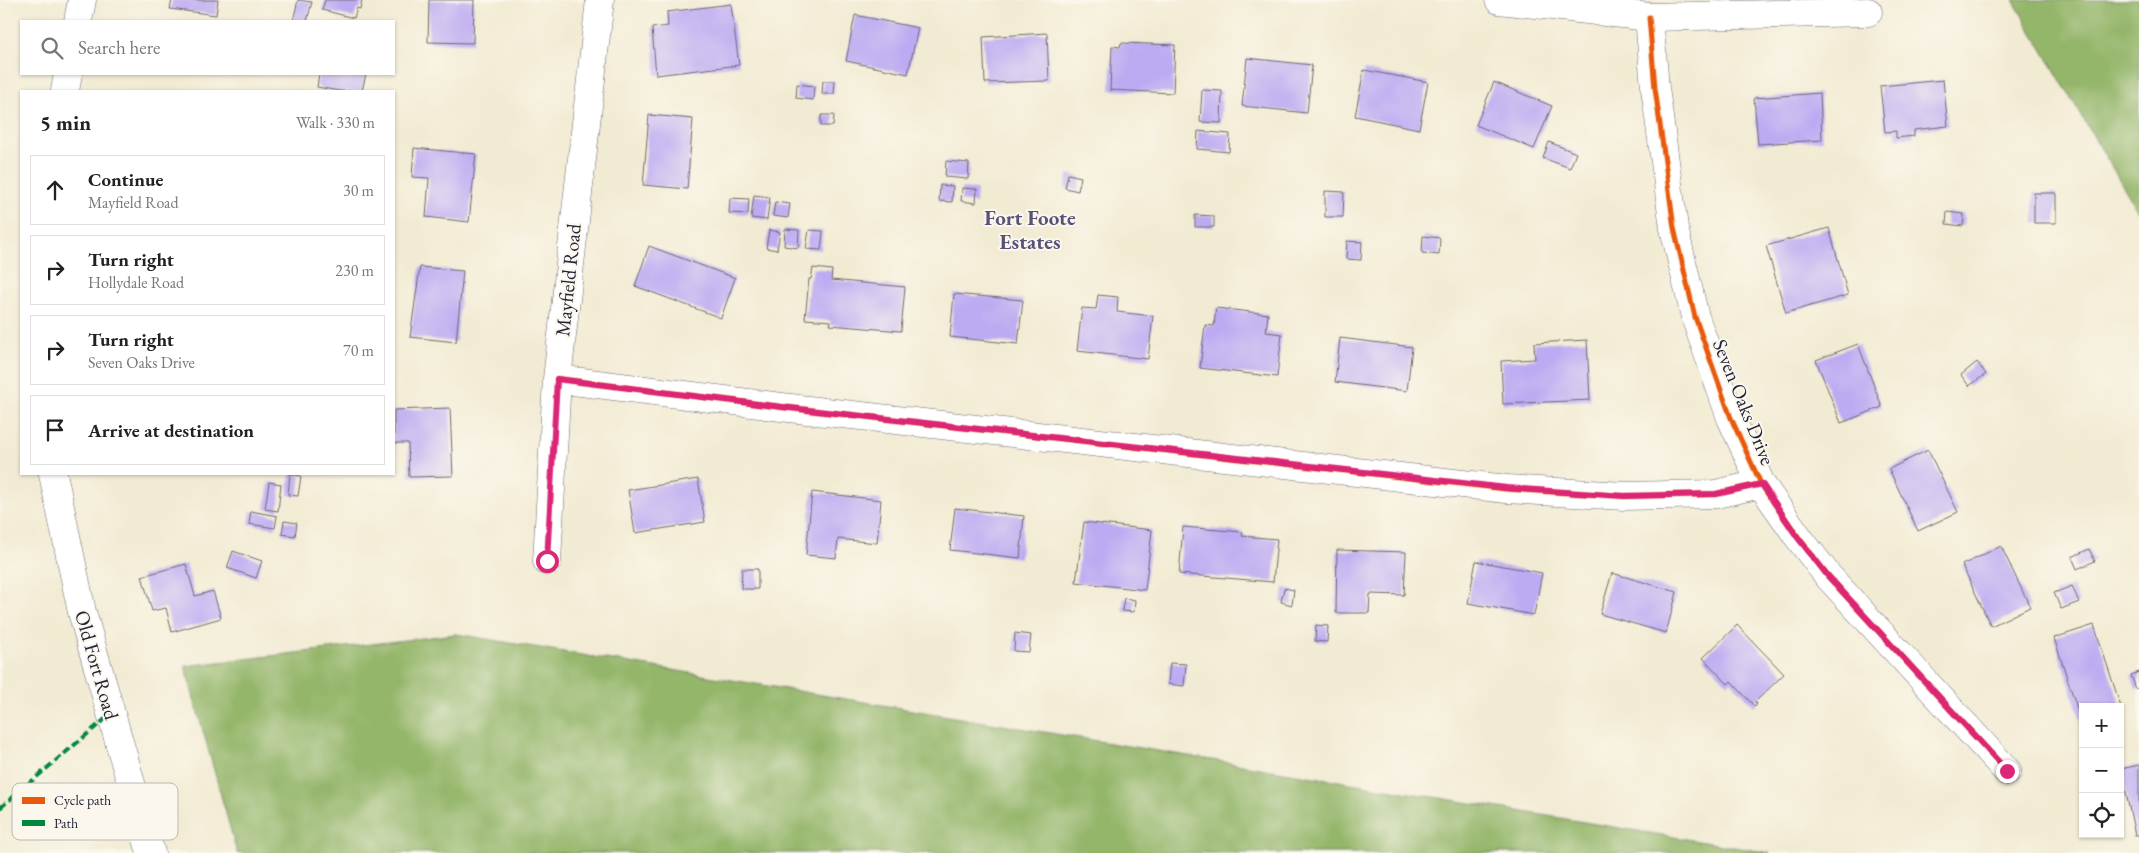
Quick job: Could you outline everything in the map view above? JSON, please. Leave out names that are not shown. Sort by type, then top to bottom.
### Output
[{"type":"street","points":[[78,20],[82,0]]},
{"type":"street","name":"Mayfield Road","points":[[547,561],[557,379],[600,0]]},
{"type":"street","points":[[1499,0],[1648,17],[1868,12]]},
{"type":"street","name":"Seven Oaks Drive","points":[[1648,17],[1655,88],[1674,228],[1693,308],[1731,418],[1762,484],[1798,538],[1828,576],[2007,771]]},
{"type":"street","points":[[65,90],[68,75]]},
{"type":"street","points":[[557,379],[790,408],[1507,488],[1624,496],[1716,494],[1762,484]]},
{"type":"street","name":"Old Fort Road","points":[[52,475],[82,612],[131,783]]},
{"type":"street","name":"Old Fort Road","points":[[147,840],[151,853]]},
{"type":"green space","points":[[2013,0],[2139,0],[2139,213]]},
{"type":"green space","points":[[456,634],[1770,853],[237,853],[185,666]]},
{"type":"building","points":[[172,0],[218,0],[216,15],[170,9]]},
{"type":"building","points":[[298,0],[312,2],[307,20],[293,20]]},
{"type":"building","points":[[325,0],[362,0],[360,9],[357,8],[354,18],[322,10]]},
{"type":"building","points":[[429,0],[474,0],[473,43],[428,42]]},
{"type":"building","points":[[731,4],[739,65],[656,75],[652,28],[668,26],[667,12]]},
{"type":"building","points":[[855,15],[918,28],[908,74],[846,61]]},
{"type":"building","points":[[1047,33],[1049,81],[985,83],[983,37]]},
{"type":"building","points":[[1121,43],[1175,45],[1173,93],[1110,90],[1112,46],[1120,47]]},
{"type":"building","points":[[1247,58],[1312,65],[1307,113],[1242,106]]},
{"type":"building","points":[[1364,70],[1428,82],[1419,129],[1355,116]]},
{"type":"building","points":[[319,75],[366,75],[362,90],[334,90],[317,87]]},
{"type":"building","points":[[1943,80],[1948,126],[1914,130],[1914,136],[1896,138],[1896,131],[1885,132],[1880,86]]},
{"type":"building","points":[[823,81],[835,81],[834,94],[822,94]]},
{"type":"building","points":[[1494,82],[1552,106],[1534,149],[1476,125]]},
{"type":"building","points":[[797,84],[814,86],[813,100],[796,98]]},
{"type":"building","points":[[1202,90],[1222,91],[1221,123],[1200,122]]},
{"type":"building","points":[[1820,93],[1822,140],[1758,144],[1754,98]]},
{"type":"building","points":[[649,115],[693,119],[687,189],[643,185]]},
{"type":"building","points":[[821,115],[834,115],[833,126],[821,126]]},
{"type":"building","points":[[1198,131],[1230,134],[1229,152],[1197,149]]},
{"type":"building","points":[[1549,142],[1576,153],[1570,168],[1543,158]]},
{"type":"building","points":[[414,148],[476,154],[469,222],[426,217],[429,178],[412,177]]},
{"type":"building","points":[[946,161],[969,163],[968,179],[945,177]]},
{"type":"building","points":[[1068,174],[1081,177],[1078,191],[1065,188]]},
{"type":"building","points":[[940,185],[953,186],[952,202],[939,201]]},
{"type":"building","points":[[962,188],[977,189],[976,203],[961,201]]},
{"type":"building","points":[[1325,191],[1344,192],[1343,217],[1325,217]]},
{"type":"building","points":[[2034,193],[2056,193],[2056,223],[2034,223]]},
{"type":"building","points":[[754,195],[770,197],[767,220],[751,218]]},
{"type":"building","points":[[730,198],[749,199],[748,214],[729,213]]},
{"type":"building","points":[[775,202],[790,204],[788,218],[773,216]]},
{"type":"building","points":[[1947,212],[1964,214],[1963,226],[1946,224]]},
{"type":"building","points":[[1195,215],[1214,216],[1214,227],[1195,227]]},
{"type":"building","points":[[1829,228],[1848,295],[1786,313],[1766,246]]},
{"type":"building","points":[[785,229],[799,230],[798,248],[784,246]]},
{"type":"building","points":[[769,230],[780,232],[777,250],[766,248]]},
{"type":"building","points":[[809,230],[823,231],[821,250],[806,249]]},
{"type":"building","points":[[1423,236],[1440,238],[1439,255],[1422,253]]},
{"type":"building","points":[[1347,241],[1362,242],[1361,260],[1346,259]]},
{"type":"building","points":[[649,246],[735,278],[721,318],[635,286]]},
{"type":"building","points":[[420,267],[463,271],[456,342],[410,337]]},
{"type":"building","points":[[813,268],[832,270],[831,280],[905,287],[901,331],[830,325],[831,321],[805,319],[809,279],[811,279]]},
{"type":"building","points":[[954,294],[1023,300],[1018,344],[950,337]]},
{"type":"building","points":[[1098,295],[1118,297],[1117,312],[1153,316],[1148,359],[1077,351],[1082,308],[1096,309]]},
{"type":"building","points":[[1216,308],[1268,314],[1266,332],[1282,334],[1277,377],[1200,368],[1205,325],[1214,326]]},
{"type":"building","points":[[1340,338],[1412,347],[1407,391],[1335,382]]},
{"type":"building","points":[[1587,340],[1590,400],[1503,404],[1501,361],[1535,359],[1534,343]]},
{"type":"building","points":[[1858,344],[1882,407],[1841,423],[1816,360]]},
{"type":"building","points":[[1977,362],[1986,374],[1969,386],[1961,375]]},
{"type":"building","points":[[450,408],[453,476],[409,477],[408,443],[395,443],[395,410]]},
{"type":"building","points":[[1928,450],[1958,512],[1918,531],[1889,469]]},
{"type":"building","points":[[290,475],[301,476],[298,496],[288,495]]},
{"type":"building","points":[[698,479],[705,522],[635,533],[628,490]]},
{"type":"building","points":[[269,482],[281,484],[278,511],[265,509]]},
{"type":"building","points":[[812,492],[881,500],[877,543],[838,539],[836,558],[806,555]]},
{"type":"building","points":[[955,508],[1024,516],[1020,558],[950,550]]},
{"type":"building","points":[[251,511],[277,516],[275,528],[249,524]]},
{"type":"building","points":[[284,521],[297,523],[295,536],[282,534]]},
{"type":"building","points":[[1084,522],[1152,530],[1145,590],[1076,582]]},
{"type":"building","points":[[1183,527],[1243,532],[1242,536],[1277,539],[1273,582],[1179,574]]},
{"type":"building","points":[[2001,546],[2030,607],[1991,626],[1962,565]]},
{"type":"building","points":[[2089,549],[2095,561],[2077,569],[2072,557]]},
{"type":"building","points":[[1337,550],[1406,552],[1404,595],[1370,594],[1369,613],[1336,613]]},
{"type":"building","points":[[233,551],[262,561],[256,578],[227,568]]},
{"type":"building","points":[[1476,561],[1542,573],[1534,615],[1468,603]]},
{"type":"building","points":[[186,564],[195,596],[213,591],[221,618],[172,632],[166,608],[152,611],[142,576]]},
{"type":"building","points":[[742,569],[758,569],[758,589],[741,589]]},
{"type":"building","points":[[1612,573],[1677,592],[1666,633],[1600,614]]},
{"type":"building","points":[[2072,586],[2079,602],[2061,609],[2054,593]]},
{"type":"building","points":[[1284,588],[1294,590],[1292,605],[1281,602]]},
{"type":"building","points":[[1124,598],[1135,600],[1134,612],[1122,611]]},
{"type":"building","points":[[1316,625],[1328,626],[1327,642],[1315,641]]},
{"type":"building","points":[[1737,625],[1784,674],[1755,702],[1757,704],[1755,707],[1731,681],[1728,684],[1703,658]]},
{"type":"building","points":[[2094,625],[2120,703],[2079,703],[2079,714],[2054,638]]},
{"type":"building","points":[[1015,633],[1031,635],[1029,652],[1014,651]]},
{"type":"building","points":[[1170,663],[1186,664],[1184,686],[1168,684]]},
{"type":"building","points":[[2139,672],[2139,688],[2136,689],[2131,675]]},
{"type":"building","points":[[2139,765],[2139,835],[2135,835],[2124,783],[2124,768]]},
{"type":"marked path","points":[[30,783],[111,714]]},
{"type":"marked path","points":[[0,808],[12,798]]},
{"type":"cycle path","points":[[1649,17],[1655,88],[1674,228],[1695,317],[1731,418],[1761,484],[1828,576],[2007,771]]},
{"type":"cycle path","points":[[557,379],[790,408],[1507,489],[1624,496],[1716,494],[1761,484]]},
{"type":"district","name":"Fort Foote Estates","points":[[1030,229]]},
{"type":"route","points":[[547,561],[557,379],[790,408],[1507,488],[1624,496],[1716,494],[1762,484],[1798,538],[1828,576],[2007,771]]}]
